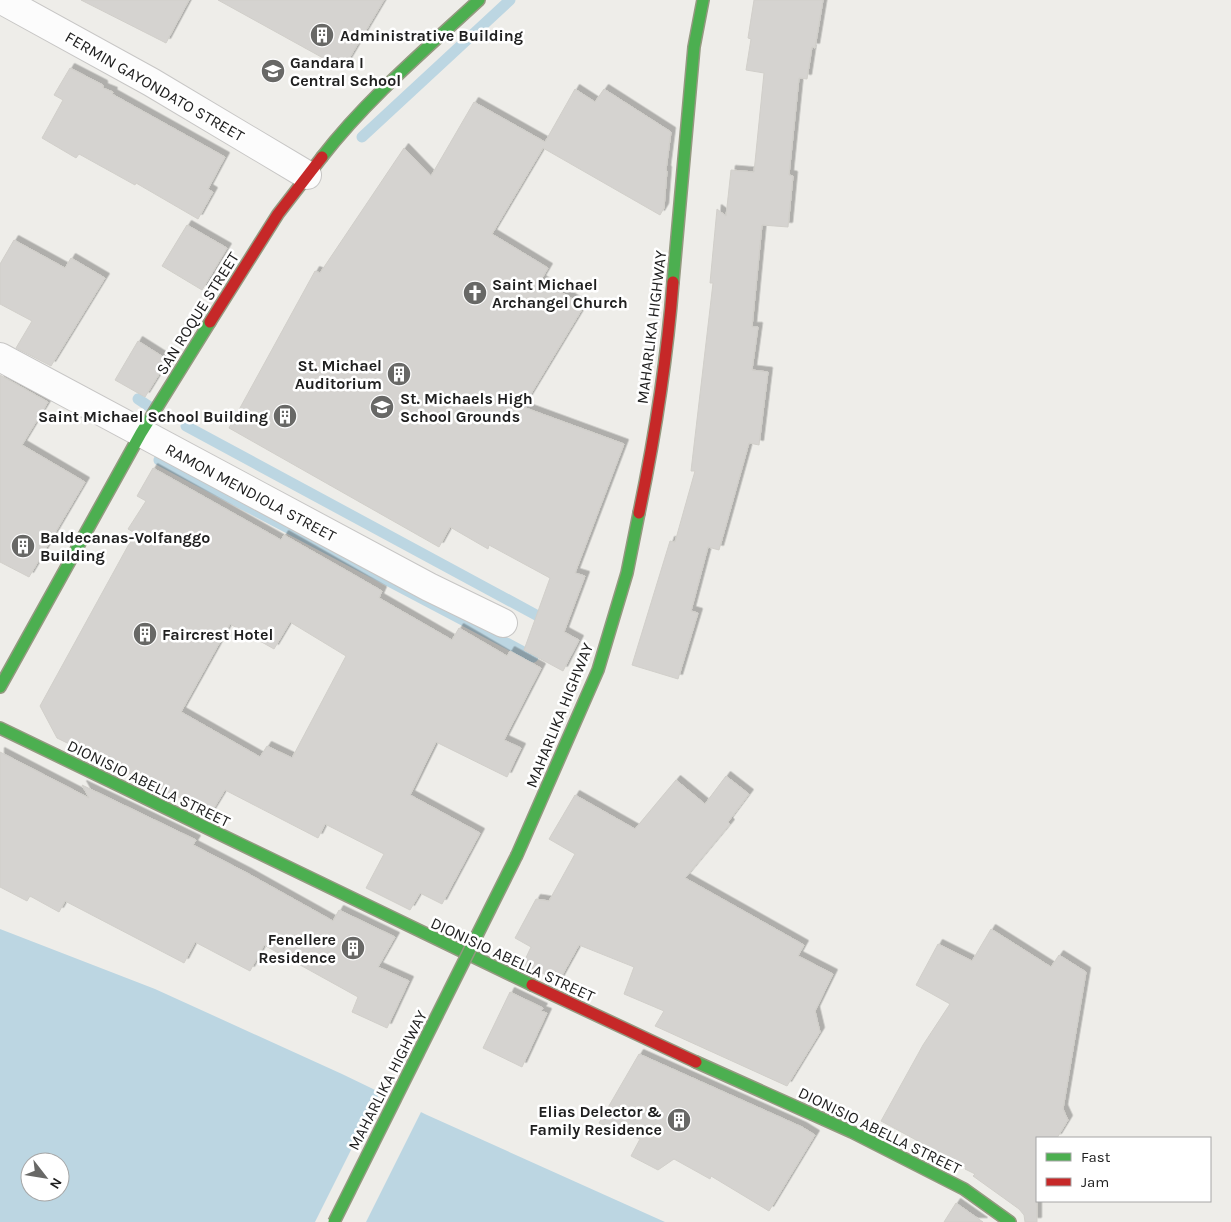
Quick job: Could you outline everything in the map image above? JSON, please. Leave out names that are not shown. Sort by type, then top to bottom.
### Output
[{"type":"main road","name":"SAN ROQUE STREET","points":[[0,688],[141,433],[278,214],[307,175],[352,121],[413,60],[480,0]]},
{"type":"main road","name":"MAHARLIKA HIGHWAY","points":[[334,1222],[517,855],[598,670],[627,573],[652,451],[668,344],[694,47],[703,0]]},
{"type":"main road","name":"DIONISIO ABELLA STREET","points":[[0,728],[453,948],[650,1041],[861,1136],[964,1189],[1010,1222]]},
{"type":"street","name":"FERMIN GAYONDATO STREET","points":[[2,0],[151,82],[307,175]]},
{"type":"street","name":"RAMON MENDIOLA STREET","points":[[0,357],[429,587],[503,623]]},
{"type":"water","points":[[0,929],[155,989],[427,1115],[665,1222],[0,1222]]},
{"type":"pier","points":[[381,1090],[422,1110],[366,1222],[315,1222]]},
{"type":"building","points":[[81,0],[189,0],[166,43]]},
{"type":"building","name":"Administrative Building","points":[[218,0],[384,0],[343,69]]},
{"type":"building","points":[[754,0],[823,0],[815,48],[812,47],[807,79],[799,78],[789,175],[793,176],[788,227],[762,225],[752,327],[758,327],[752,370],[768,372],[759,445],[749,443],[719,550],[708,547],[691,611],[698,613],[678,679],[632,665],[670,541],[675,542],[695,471],[691,471],[713,283],[710,283],[717,209],[726,216],[731,170],[754,172],[764,73],[746,70],[751,39],[748,38]]},
{"type":"building","points":[[70,68],[103,85],[103,88],[113,92],[112,94],[225,157],[208,189],[213,192],[198,219],[136,183],[135,185],[79,154],[76,158],[42,138],[63,100],[54,95]]},
{"type":"building","points":[[575,89],[595,102],[604,89],[671,132],[664,208],[660,215],[543,148],[492,234],[548,268],[541,280],[584,306],[523,407],[624,444],[575,573],[585,576],[564,632],[579,640],[563,671],[524,650],[550,578],[489,545],[488,549],[450,527],[439,547],[229,428],[315,271],[320,273],[404,148],[431,176],[474,102],[545,142]]},
{"type":"building","points":[[187,225],[227,248],[202,290],[162,266]]},
{"type":"building","points":[[14,240],[65,268],[71,258],[105,278],[51,366],[16,348],[32,321],[0,304],[0,264]]},
{"type":"building","points":[[138,341],[168,360],[145,397],[115,380]]},
{"type":"building","points":[[0,375],[48,402],[22,445],[85,482],[29,577],[0,562]]},
{"type":"building","points":[[153,468],[281,540],[284,535],[349,572],[382,591],[379,598],[452,640],[459,628],[507,656],[510,651],[541,668],[504,740],[521,748],[507,777],[436,742],[410,795],[480,833],[442,904],[420,893],[410,910],[366,888],[384,854],[325,824],[318,838],[225,790],[211,813],[57,738],[40,706],[135,533],[128,529],[146,501],[137,496]],"holes":[[[290,622],[346,656],[292,758],[267,746],[260,757],[181,712],[230,624],[274,649]]]},
{"type":"building","points":[[0,752],[89,798],[82,785],[196,840],[193,845],[333,921],[339,910],[395,937],[378,967],[409,981],[387,1028],[352,1012],[358,997],[264,945],[250,971],[195,942],[184,963],[65,901],[59,912],[30,896],[27,901],[0,887]]},
{"type":"building","points":[[726,776],[749,794],[728,822],[730,824],[685,878],[804,945],[798,956],[833,974],[815,1011],[820,1032],[787,1086],[655,1026],[664,1011],[624,994],[634,967],[579,945],[559,981],[523,964],[531,947],[515,938],[536,899],[549,901],[575,854],[549,839],[575,795],[635,829],[676,780],[705,804]]},
{"type":"building","points":[[991,929],[1051,967],[1059,955],[1086,972],[1063,1109],[1068,1120],[1058,1137],[1036,1137],[1037,1222],[1025,1222],[1024,1215],[1019,1209],[973,1176],[975,1174],[965,1169],[966,1167],[881,1121],[923,1045],[950,1004],[916,985],[938,944],[972,961]]},
{"type":"building","points":[[510,992],[543,1008],[541,1011],[547,1013],[522,1067],[483,1048]]},
{"type":"building","points":[[639,1054],[802,1127],[815,1135],[769,1211],[711,1176],[710,1179],[674,1159],[658,1170],[631,1156],[640,1139],[599,1123]]},
{"type":"building","points":[[956,1203],[983,1222],[944,1222]]},
{"type":"waterway","points":[[362,137],[510,0]]},
{"type":"waterway","points":[[138,399],[150,407]]},
{"type":"waterway","points":[[186,426],[549,622]]},
{"type":"waterway","points":[[159,460],[533,657]]},
{"type":"traffic: fast","points":[[322,157],[377,95],[479,0]]},
{"type":"traffic: fast","points":[[673,282],[694,47],[703,0]]},
{"type":"traffic: fast","points":[[0,687],[141,433],[210,322]]},
{"type":"traffic: fast","points":[[517,855],[598,670],[627,573],[639,513]]},
{"type":"traffic: fast","points":[[0,728],[532,985]]},
{"type":"traffic: fast","points":[[334,1222],[517,855]]},
{"type":"traffic: fast","points":[[696,1062],[852,1132],[964,1189],[1010,1222]]},
{"type":"traffic: jam","points":[[210,322],[278,214],[322,157]]},
{"type":"traffic: jam","points":[[639,513],[660,398],[673,282]]},
{"type":"traffic: jam","points":[[532,985],[696,1062]]},
{"type":"place","name":"Administrative Building","points":[[322,35]]},
{"type":"place","name":"Gandara I Central School","points":[[273,71]]},
{"type":"place","name":"Saint Michael Archangel Church","points":[[475,293]]},
{"type":"place","name":"St. Michael Auditorium","points":[[399,374]]},
{"type":"place","name":"St. Michaels High School Grounds","points":[[382,407]]},
{"type":"place","name":"Saint Michael School Building","points":[[285,416]]},
{"type":"place","name":"Baldecanas-Volfanggo Building","points":[[23,546]]},
{"type":"place","name":"Faircrest Hotel","points":[[145,634]]},
{"type":"place","name":"Fenellere Residence","points":[[353,948]]},
{"type":"place","name":"Elias Delector & Family Residence","points":[[679,1120]]}]
